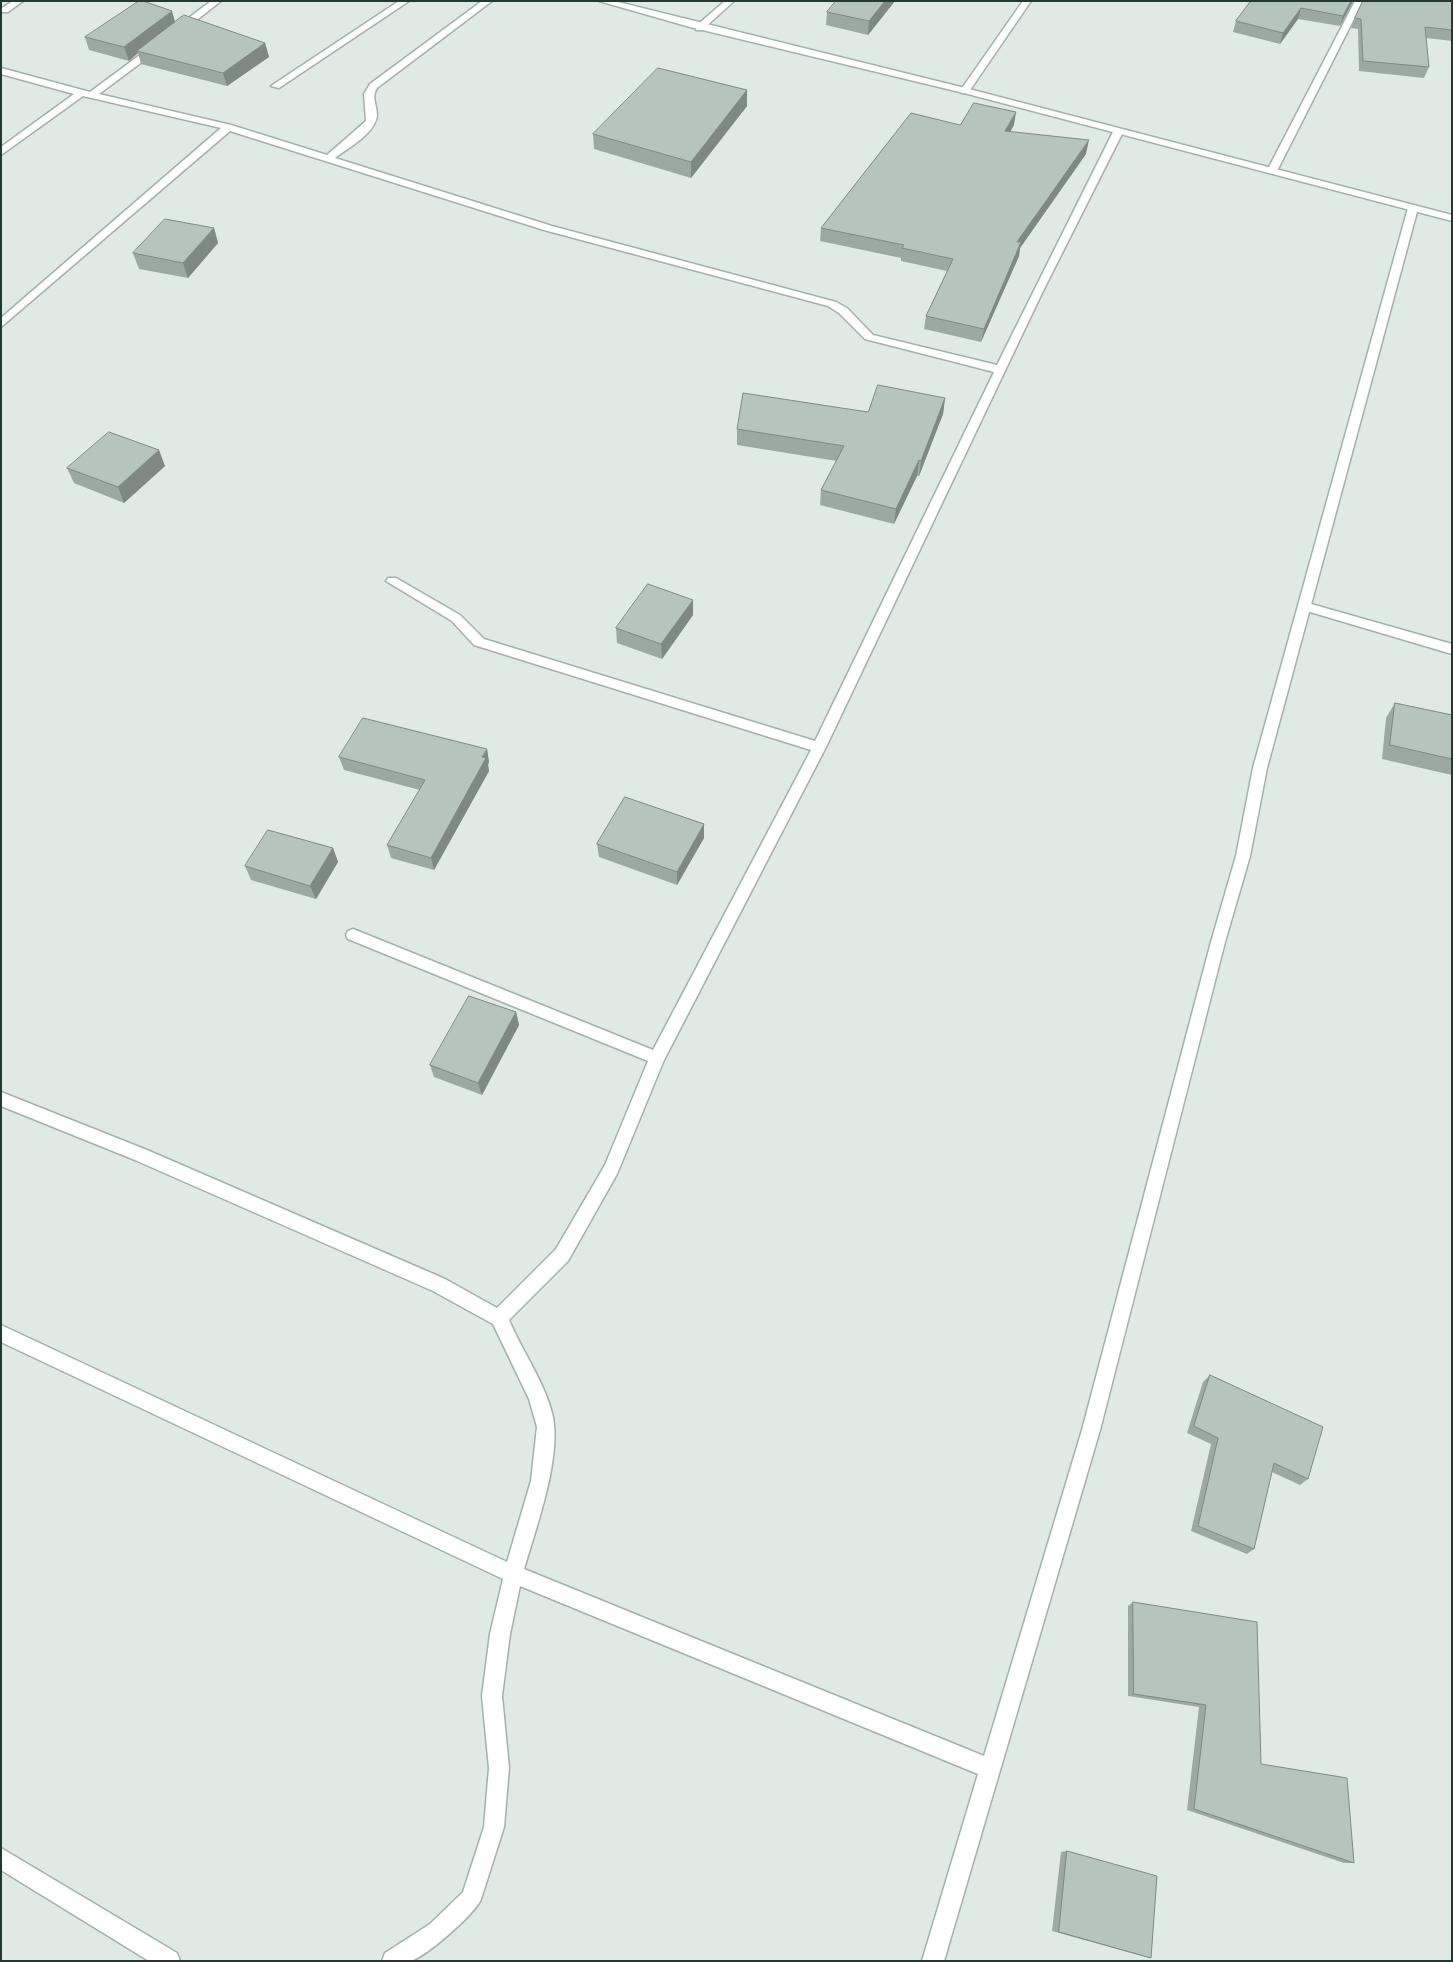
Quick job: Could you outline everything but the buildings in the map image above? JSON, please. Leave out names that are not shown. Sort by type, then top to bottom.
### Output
[{"type":"street","points":[[6,10],[19,1]]},
{"type":"street","points":[[92,95],[217,1]]},
{"type":"street","points":[[276,86],[369,27],[405,1]]},
{"type":"street","points":[[329,158],[368,126],[372,117],[368,99],[373,86],[488,1]]},
{"type":"street","points":[[603,1],[699,28],[965,91],[1118,132],[1273,169],[1452,218]]},
{"type":"street","points":[[699,28],[730,1]]},
{"type":"street","points":[[965,91],[1027,1]]},
{"type":"street","points":[[1273,169],[1359,1]]},
{"type":"street","points":[[1,71],[81,93],[228,127],[548,228],[832,304],[846,310],[861,331],[868,337],[1001,370]]},
{"type":"street","points":[[1,152],[81,93]]},
{"type":"street","points":[[1,324],[228,127]]},
{"type":"street","points":[[499,1318],[562,1255],[611,1169],[657,1058],[819,747],[1118,132]]},
{"type":"street","points":[[933,1961],[1091,1430],[1216,952],[1243,856],[1260,768],[1413,208]]},
{"type":"street","points":[[392,581],[456,618],[479,642],[819,747]]},
{"type":"street","points":[[1304,606],[1452,649]]},
{"type":"street","points":[[353,935],[657,1058]]},
{"type":"street","points":[[1,1099],[141,1156],[439,1285],[499,1318],[536,1394],[546,1427],[540,1481],[513,1574],[500,1634],[492,1696],[499,1768],[494,1827],[471,1899],[437,1931],[393,1961]]},
{"type":"street","points":[[1,1333],[513,1574],[990,1769]]},
{"type":"street","points":[[1,1858],[169,1961]]}]
